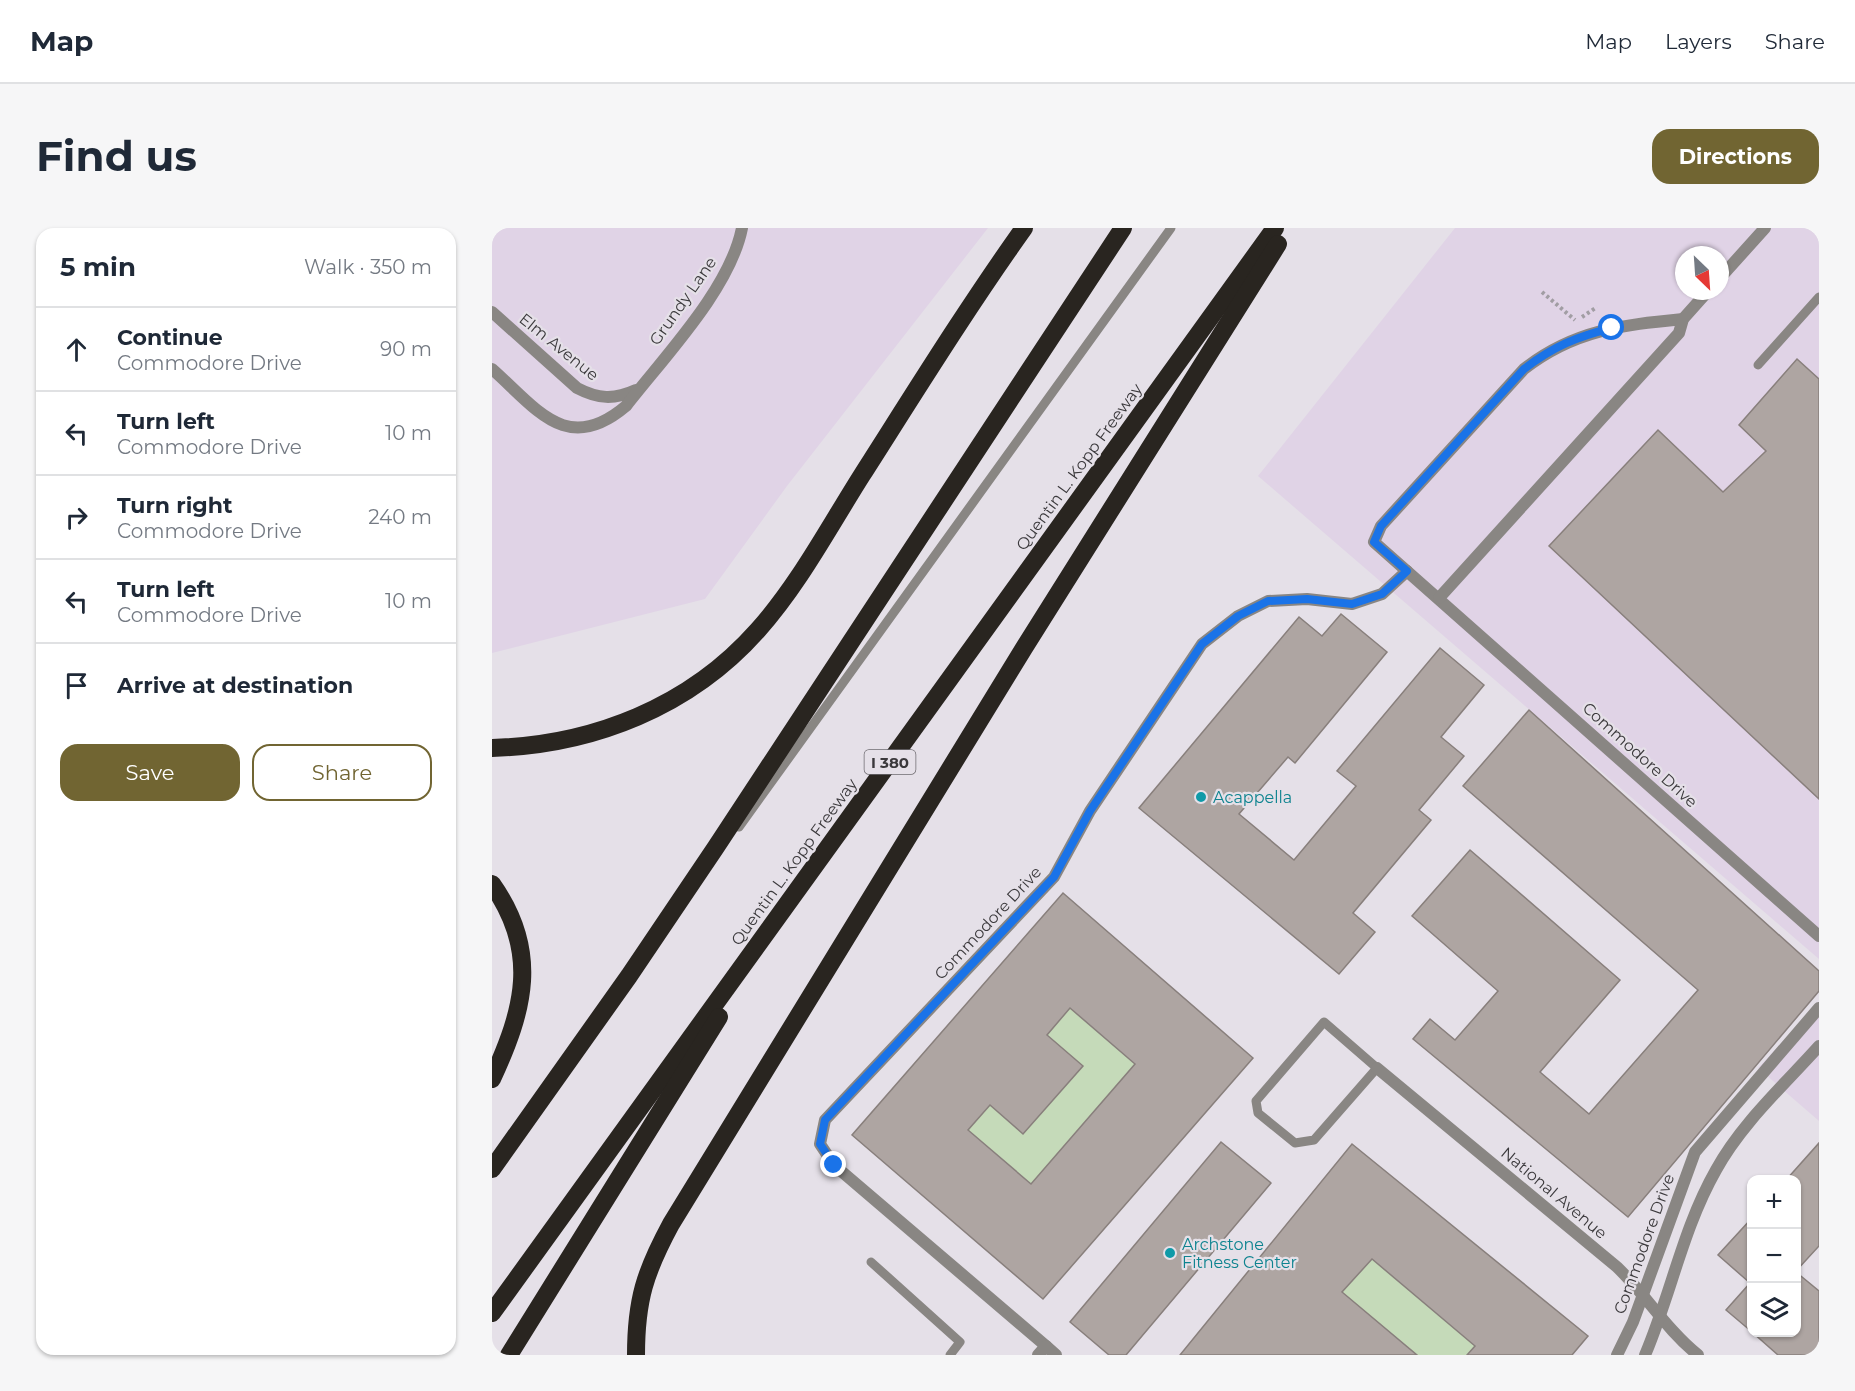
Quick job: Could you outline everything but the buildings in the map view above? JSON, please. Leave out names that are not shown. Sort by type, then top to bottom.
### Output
[{"type":"highway","points":[[492,748],[529,746],[583,737],[634,719],[684,694],[726,663],[743,647],[788,590],[976,297],[1024,228]]},
{"type":"highway","points":[[492,1169],[629,976],[709,857],[1123,228]]},
{"type":"highway","name":"Quentin L. Kopp Freeway","points":[[492,1313],[1275,228]]},
{"type":"highway","points":[[636,1355],[636,1313],[643,1285],[654,1256],[671,1224],[1024,648],[1288,228]]},
{"type":"highway","points":[[492,884],[513,923],[521,954],[522,986],[517,1019],[492,1079]]},
{"type":"highway","points":[[509,1355],[533,1320],[796,893]]},
{"type":"street","name":"Grundy Lane","points":[[640,388],[714,293],[730,266],[742,228]]},
{"type":"street","points":[[1729,268],[1766,228]]},
{"type":"street","points":[[1439,598],[1678,333],[1683,319],[1700,300]]},
{"type":"street","name":"Elm Avenue","points":[[492,312],[577,388],[591,395],[607,398],[624,396],[640,388]]},
{"type":"street","name":"Commodore Drive","points":[[1683,319],[1612,328],[1574,338],[1547,351],[1524,369],[1389,517],[1381,526],[1374,542],[1819,936]]},
{"type":"street","points":[[492,369],[549,420],[570,428],[589,429],[610,420],[626,406],[640,388]]},
{"type":"street","name":"Commodore Drive","points":[[1056,1355],[1042,1350],[834,1165],[820,1144],[825,1120],[1054,877],[1090,811],[1202,644],[1238,616],[1268,601],[1307,599],[1352,604],[1382,594],[1407,571]]},
{"type":"street","name":"Commodore Drive","points":[[1617,1355],[1695,1152],[1819,1008]]},
{"type":"street","points":[[1645,1355],[1660,1317],[1681,1248],[1716,1170],[1739,1135],[1819,1046]]},
{"type":"street","name":"National Avenue","points":[[1377,1068],[1617,1267],[1643,1292],[1675,1336],[1698,1355]]},
{"type":"lane","points":[[516,1135],[1172,228]]},
{"type":"lane","points":[[1758,365],[1819,297]]},
{"type":"lane","name":"National Avenue","points":[[1324,1022],[1377,1068],[1314,1140],[1295,1143],[1258,1113],[1256,1101],[1324,1022]]},
{"type":"lane","points":[[871,1262],[960,1342],[950,1355]]},
{"type":"path","points":[[1542,292],[1574,321],[1598,307]]},
{"type":"shaded area","points":[[492,228],[988,228],[787,486],[705,599],[492,653]]},
{"type":"shaded area","points":[[1455,228],[1819,228],[1819,959],[1258,476]]},
{"type":"shaded area","points":[[1819,1003],[1819,1121],[1758,1068]]},
{"type":"green space","points":[[1070,1008],[1135,1064],[1031,1184],[968,1130],[990,1105],[1023,1134],[1082,1066],[1047,1035]]},
{"type":"green space","points":[[1372,1259],[1475,1346],[1467,1355],[1417,1355],[1342,1292]]},
{"type":"place","name":"Acappella","points":[[1201,797]]},
{"type":"place","name":"Archstone Fitness Center","points":[[1170,1253]]},
{"type":"route","points":[[834,1165],[820,1144],[825,1120],[1054,877],[1090,811],[1202,644],[1238,616],[1268,601],[1307,599],[1352,604],[1382,594],[1395,584],[1407,571],[1374,542],[1381,526],[1524,369],[1547,351],[1574,338],[1612,328]]}]
